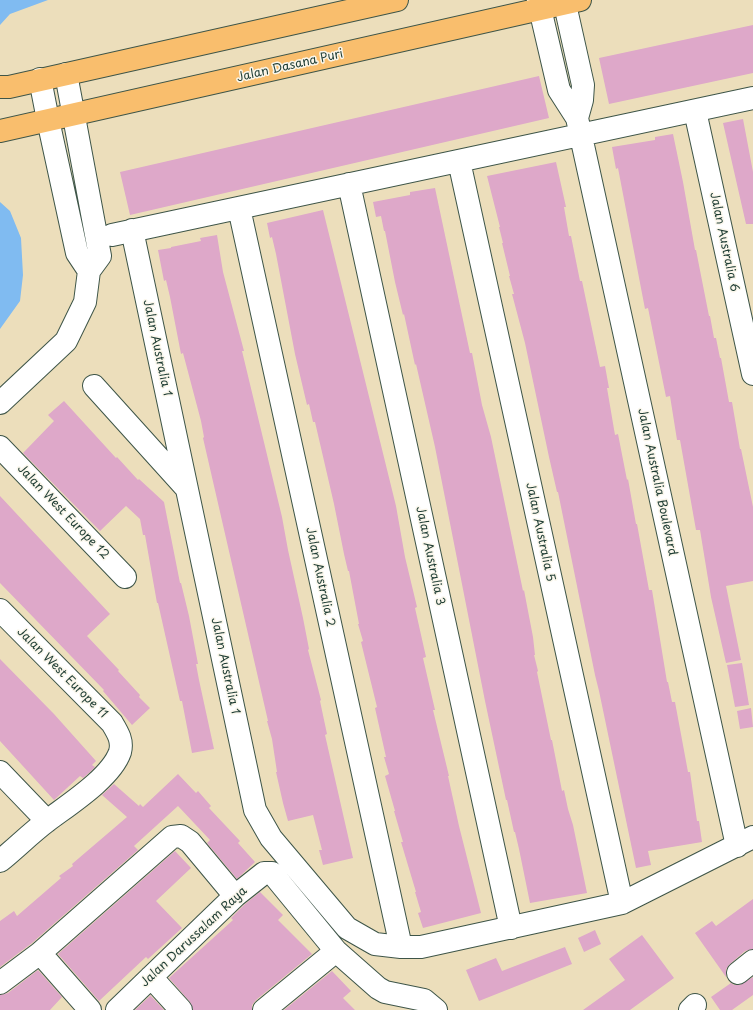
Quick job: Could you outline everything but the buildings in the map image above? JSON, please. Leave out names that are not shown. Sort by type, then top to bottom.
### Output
[{"type":"main road","points":[[0,87],[9,87],[397,0]]},
{"type":"main road","name":"Jalan Dasana Puri","points":[[0,131],[74,115],[539,5],[569,1]]},
{"type":"street","points":[[569,1],[583,84],[579,126]]},
{"type":"street","points":[[539,5],[559,90],[579,126]]},
{"type":"street","points":[[0,403],[66,341],[85,302],[89,271],[100,256],[66,74]]},
{"type":"street","points":[[40,80],[77,253],[89,271]]},
{"type":"street","points":[[112,235],[459,161],[579,126],[695,111],[753,98]]},
{"type":"street","name":"Jalan Australia 6","points":[[695,111],[753,374]]},
{"type":"street","name":"Jalan Australia Boulevard","points":[[579,126],[745,842]]},
{"type":"street","name":"Jalan Australia 5","points":[[459,161],[622,903]]},
{"type":"street","name":"Jalan Australia 3","points":[[349,184],[511,928]]},
{"type":"street","name":"Jalan Australia 2","points":[[239,208],[401,947]]},
{"type":"street","name":"Jalan Australia 1","points":[[132,230],[255,810],[271,838],[347,928],[375,944],[401,947],[421,947],[511,928],[622,903],[745,842]]},
{"type":"street","name":"Jalan Australia 1","points":[[94,386],[187,490]]},
{"type":"street","name":"Jalan West Europe 12","points":[[0,447],[125,577]]},
{"type":"street","name":"Jalan West Europe 11","points":[[0,610],[112,723],[121,738],[120,752],[113,764],[99,780],[63,811],[47,821]]},
{"type":"street","points":[[0,772],[47,821],[0,861]]},
{"type":"street","points":[[0,983],[40,953],[172,837],[180,836],[190,842],[235,896]]},
{"type":"street","name":"Jalan Darussalam Raya","points":[[116,1010],[235,896],[264,873],[272,873],[336,950],[378,988],[425,1007]]},
{"type":"street","points":[[264,1010],[336,950]]},
{"type":"street","points":[[40,953],[90,1010]]},
{"type":"street","points":[[151,977],[181,1010]]},
{"type":"water","points":[[0,0],[48,0],[10,14],[0,25]]},
{"type":"water","points":[[0,202],[10,211],[21,238],[23,275],[20,301],[0,329]]}]
